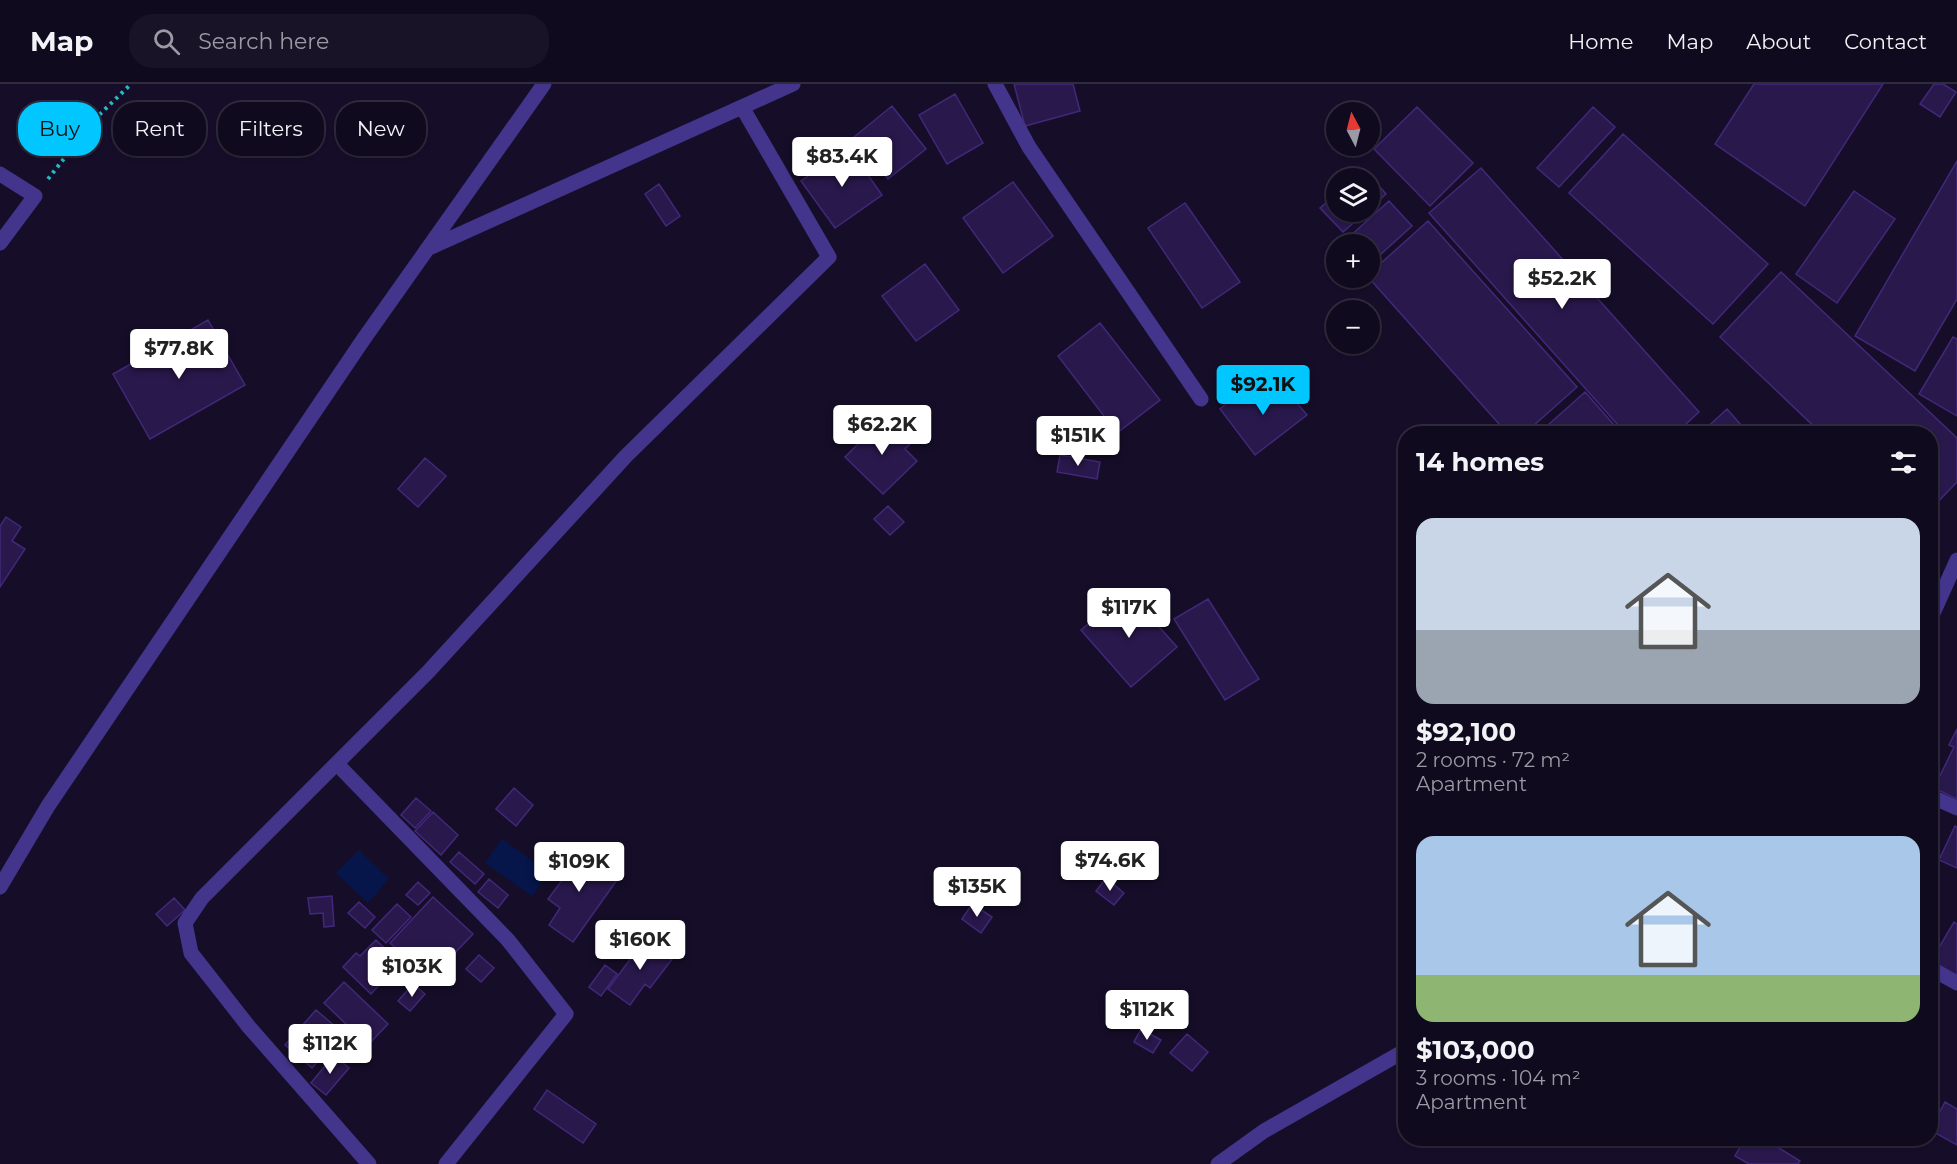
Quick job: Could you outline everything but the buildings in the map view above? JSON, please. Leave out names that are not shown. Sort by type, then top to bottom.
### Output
[{"type":"street","points":[[0,887],[48,806],[363,340],[544,84]]},
{"type":"street","points":[[427,249],[793,84]]},
{"type":"street","points":[[995,84],[1029,147],[1201,399]]},
{"type":"street","points":[[369,1164],[249,1027],[191,953],[185,923],[202,898],[428,672],[626,456],[829,257],[742,107]]},
{"type":"street","points":[[0,174],[35,196],[0,243]]},
{"type":"street","points":[[1938,602],[1957,560]]},
{"type":"street","points":[[337,764],[508,940],[566,1014],[446,1164]]},
{"type":"street","points":[[1938,800],[1957,808]]},
{"type":"street","points":[[1938,972],[1957,983]]},
{"type":"street","points":[[1218,1164],[1264,1131],[1398,1055]]},
{"type":"path","points":[[35,196],[95,119],[131,84]]},
{"type":"shaded area","points":[[502,839],[549,873],[532,896],[485,863]]},
{"type":"shaded area","points":[[359,850],[389,879],[368,903],[336,873]]}]
